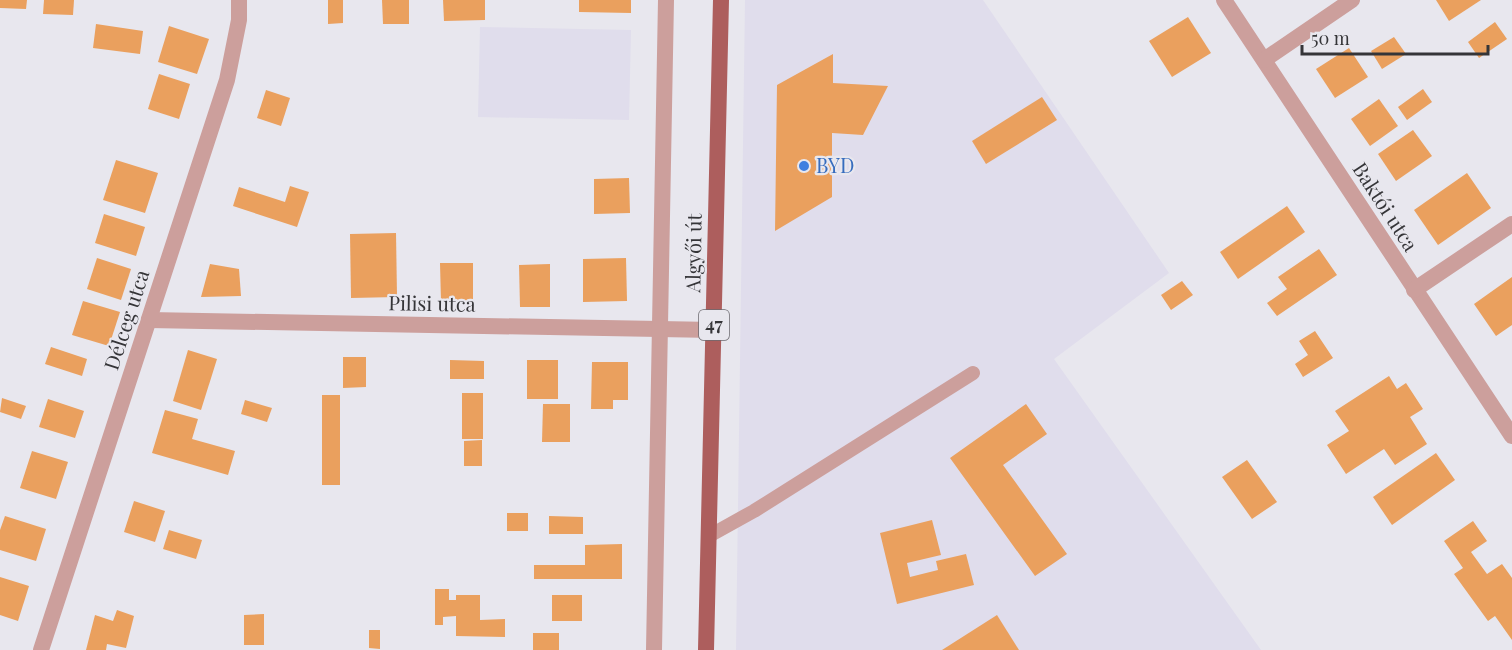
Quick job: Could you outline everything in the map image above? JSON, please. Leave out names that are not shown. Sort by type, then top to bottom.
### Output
[{"type":"main road","name":"Algyői út","points":[[706,650],[720,0]]},
{"type":"street","name":"Délceg utca","points":[[41,650],[227,80],[239,20],[239,0]]},
{"type":"street","name":"Algyői út","points":[[654,650],[666,0]]},
{"type":"street","name":"Baktói utca","points":[[1224,0],[1512,436]]},
{"type":"street","points":[[1264,60],[1352,0]]},
{"type":"street","points":[[1414,290],[1512,224]]},
{"type":"street","name":"Pilisi utca","points":[[149,320],[714,330]]},
{"type":"lane","points":[[709,536],[754,511],[973,373]]},
{"type":"shaded area","points":[[745,0],[983,0],[1169,273],[1054,359],[1261,650],[736,650]]},
{"type":"shaded area","points":[[480,27],[631,30],[629,120],[478,117]]},
{"type":"building","points":[[0,0],[27,0],[26,9],[0,8]]},
{"type":"building","points":[[44,0],[74,0],[73,15],[43,14]]},
{"type":"building","points":[[328,0],[343,0],[343,23],[328,24]]},
{"type":"building","points":[[382,0],[409,0],[409,24],[383,24]]},
{"type":"building","points":[[443,0],[485,0],[485,20],[444,21]]},
{"type":"building","points":[[579,0],[631,0],[631,13],[579,12]]},
{"type":"building","points":[[1436,0],[1481,0],[1449,21]]},
{"type":"building","points":[[1188,17],[1211,53],[1172,77],[1149,41]]},
{"type":"building","points":[[1495,22],[1507,39],[1479,58],[1468,42]]},
{"type":"building","points":[[96,24],[143,31],[140,54],[93,48]]},
{"type":"building","points":[[169,26],[209,39],[197,74],[158,62]]},
{"type":"building","points":[[1394,37],[1406,54],[1382,69],[1371,51]]},
{"type":"building","points":[[1349,48],[1368,77],[1335,98],[1316,69]]},
{"type":"building","name":"BYD","points":[[833,54],[833,83],[888,86],[863,135],[832,133],[832,197],[775,231],[777,85]]},
{"type":"building","points":[[159,74],[190,84],[179,119],[148,109]]},
{"type":"building","points":[[1423,89],[1432,102],[1407,120],[1398,107]]},
{"type":"building","points":[[266,90],[290,98],[281,126],[257,118]]},
{"type":"building","points":[[1042,97],[1057,120],[986,164],[972,141]]},
{"type":"building","points":[[1379,99],[1398,126],[1370,146],[1351,119]]},
{"type":"building","points":[[1413,130],[1432,156],[1396,181],[1378,154]]},
{"type":"building","points":[[116,160],[158,173],[145,213],[103,200]]},
{"type":"building","points":[[1467,173],[1491,208],[1438,245],[1414,210]]},
{"type":"building","points":[[629,178],[630,213],[594,214],[594,179]]},
{"type":"building","points":[[290,186],[309,192],[297,227],[233,206],[239,187],[285,202]]},
{"type":"building","points":[[1287,206],[1305,232],[1238,279],[1220,252]]},
{"type":"building","points":[[104,214],[145,227],[136,256],[95,243]]},
{"type":"building","points":[[396,233],[397,297],[351,298],[350,234]]},
{"type":"building","points":[[1319,249],[1337,275],[1277,316],[1267,303],[1287,289],[1278,277]]},
{"type":"building","points":[[97,258],[131,269],[121,300],[87,289]]},
{"type":"building","points":[[626,258],[627,301],[583,302],[583,259]]},
{"type":"building","points":[[440,263],[473,263],[473,302],[441,302]]},
{"type":"building","points":[[210,264],[239,269],[241,296],[201,297]]},
{"type":"building","points":[[550,264],[550,307],[520,307],[519,265]]},
{"type":"building","points":[[1512,277],[1512,325],[1496,336],[1474,304]]},
{"type":"building","points":[[1182,281],[1193,295],[1171,310],[1161,295]]},
{"type":"building","points":[[83,301],[120,312],[109,346],[72,335]]},
{"type":"building","points":[[1315,331],[1333,358],[1303,377],[1295,364],[1308,355],[1299,341]]},
{"type":"building","points":[[51,347],[87,359],[82,376],[45,364]]},
{"type":"building","points":[[188,350],[217,359],[201,410],[173,401]]},
{"type":"building","points":[[343,357],[366,357],[366,387],[343,388]]},
{"type":"building","points":[[450,360],[484,361],[484,379],[450,379]]},
{"type":"building","points":[[527,360],[558,360],[558,399],[527,399]]},
{"type":"building","points":[[592,362],[628,362],[628,400],[613,400],[613,409],[591,409]]},
{"type":"building","points":[[1389,376],[1397,389],[1406,383],[1423,409],[1410,417],[1427,444],[1395,465],[1384,449],[1346,474],[1327,445],[1349,431],[1335,411]]},
{"type":"building","points":[[462,393],[483,393],[483,439],[462,439]]},
{"type":"building","points":[[322,395],[340,395],[340,485],[322,485]]},
{"type":"building","points":[[2,398],[26,406],[21,419],[0,412]]},
{"type":"building","points":[[48,399],[84,411],[75,438],[39,427]]},
{"type":"building","points":[[245,400],[272,408],[267,422],[241,414]]},
{"type":"building","points":[[543,404],[570,404],[570,442],[542,442]]},
{"type":"building","points":[[1026,404],[1047,434],[1003,465],[1067,554],[1035,576],[950,458]]},
{"type":"building","points":[[165,410],[198,419],[192,439],[235,451],[228,475],[152,453]]},
{"type":"building","points":[[482,440],[482,466],[464,466],[464,441]]},
{"type":"building","points":[[32,451],[68,462],[56,499],[20,488]]},
{"type":"building","points":[[1436,453],[1455,480],[1392,525],[1373,497]]},
{"type":"building","points":[[1247,460],[1277,502],[1252,519],[1222,477]]},
{"type":"building","points":[[134,501],[165,511],[155,542],[124,532]]},
{"type":"building","points":[[507,513],[528,513],[528,531],[507,531]]},
{"type":"building","points":[[5,516],[46,529],[36,561],[0,550],[0,530]]},
{"type":"building","points":[[549,516],[583,517],[583,534],[549,534]]},
{"type":"building","points":[[932,520],[941,555],[907,563],[910,577],[938,570],[936,561],[966,554],[974,585],[897,604],[880,533]]},
{"type":"building","points":[[1473,521],[1487,541],[1471,552],[1487,574],[1502,564],[1512,578],[1512,640],[1495,616],[1488,621],[1454,574],[1463,568],[1444,541]]},
{"type":"building","points":[[169,530],[202,540],[196,559],[163,549]]},
{"type":"building","points":[[622,544],[622,579],[534,579],[534,565],[585,565],[585,545]]},
{"type":"building","points":[[0,577],[29,586],[18,621],[0,615]]},
{"type":"building","points":[[435,589],[449,589],[449,600],[456,600],[456,595],[480,595],[480,620],[505,619],[505,637],[456,636],[456,616],[443,617],[443,625],[435,625]]},
{"type":"building","points":[[552,595],[582,595],[582,621],[552,621]]},
{"type":"building","points":[[117,610],[134,616],[126,648],[107,644],[106,650],[86,650],[95,615],[113,621]]},
{"type":"building","points":[[264,614],[264,645],[244,645],[244,615]]},
{"type":"building","points":[[997,615],[1019,650],[942,650]]},
{"type":"building","points":[[369,630],[380,630],[380,649],[369,648]]},
{"type":"building","points":[[533,633],[559,633],[559,650],[533,650]]},
{"type":"place","name":"BYD","points":[[804,166]]}]
